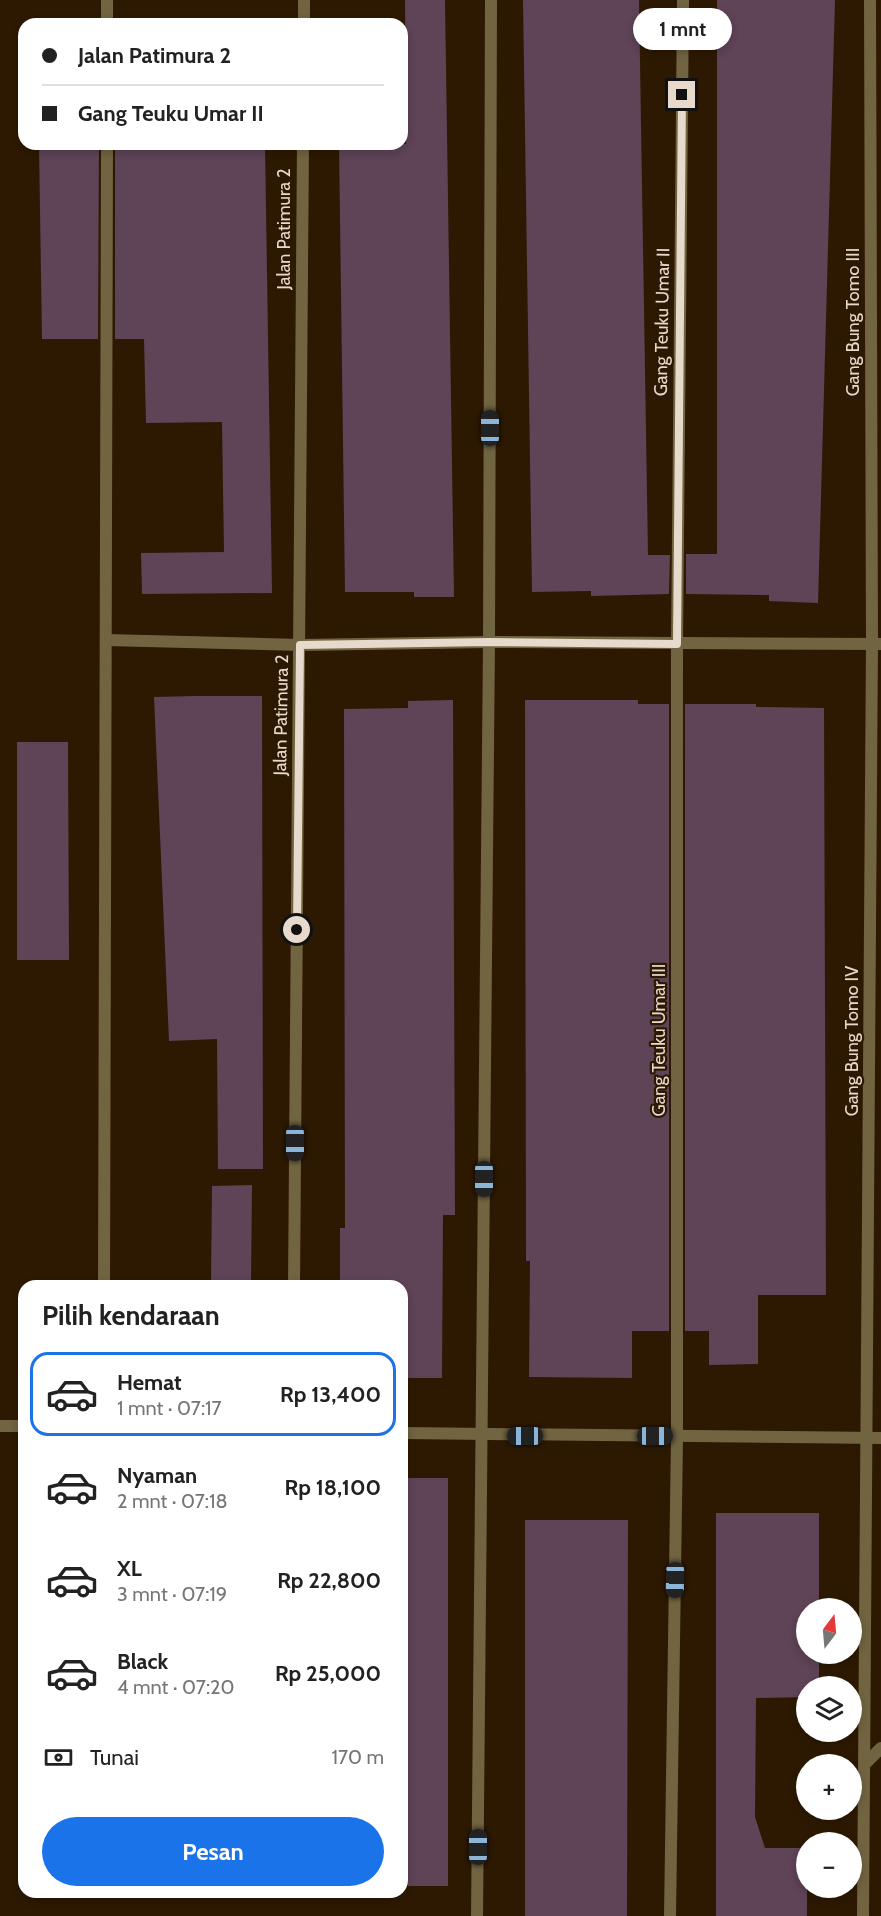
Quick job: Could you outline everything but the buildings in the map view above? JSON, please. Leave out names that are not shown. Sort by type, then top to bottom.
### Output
[{"type":"street","points":[[107,0],[107,18]]},
{"type":"street","points":[[304,0],[304,18]]},
{"type":"street","points":[[477,1916],[489,642],[491,0]]},
{"type":"street","name":"Gang Teuku Umar II","points":[[677,644],[683,0]]},
{"type":"street","name":"Gang Bung Tomo III","points":[[870,0],[877,644]]},
{"type":"street","points":[[104,1280],[107,150]]},
{"type":"street","name":"Jalan Patimura 2","points":[[294,1280],[303,150]]},
{"type":"street","points":[[106,640],[300,645],[489,642],[877,644]]},
{"type":"street","name":"Gang Teuku Umar III","points":[[670,1916],[677,1437],[677,644]]},
{"type":"street","name":"Gang Bung Tomo IV","points":[[863,1916],[877,644]]},
{"type":"street","points":[[0,1426],[18,1426]]},
{"type":"street","points":[[408,1433],[881,1437]]},
{"type":"street","points":[[865,1764],[881,1748]]},
{"type":"route","points":[[297,930],[300,645],[489,642],[677,644],[682,95]]}]
